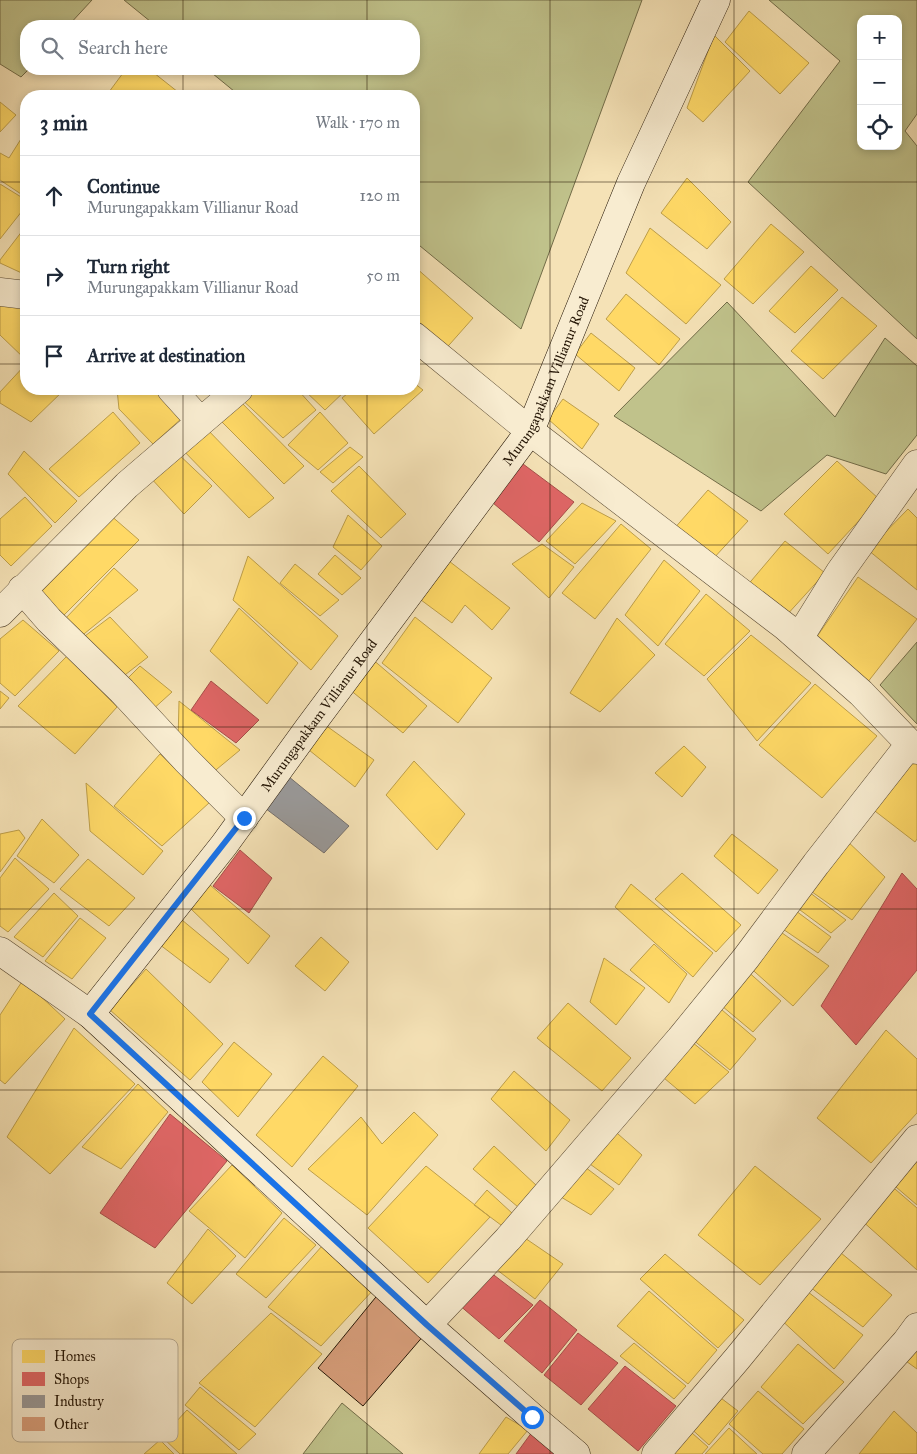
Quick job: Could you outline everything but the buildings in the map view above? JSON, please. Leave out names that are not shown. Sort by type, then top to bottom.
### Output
[{"type":"street","name":"Murungapakkam Villianur Road","points":[[90,1014],[244,818],[530,431],[631,183],[716,0]]},
{"type":"street","points":[[0,292],[20,294]]},
{"type":"street","points":[[420,341],[530,431],[799,638],[861,693],[913,747],[816,864],[746,958],[680,1039],[508,1239],[427,1325]]},
{"type":"street","points":[[175,395],[200,422]]},
{"type":"street","points":[[0,613],[128,485],[232,395]]},
{"type":"street","points":[[799,638],[840,572],[917,464]]},
{"type":"street","points":[[22,589],[49,620],[122,691],[186,760],[244,818]]},
{"type":"street","points":[[0,951],[90,1014],[427,1325],[576,1454]]},
{"type":"street","points":[[656,1454],[917,1139]]},
{"type":"street","points":[[812,1452],[917,1327]]},
{"type":"green space","points":[[0,0],[92,0],[74,20],[20,20],[20,75],[23,75],[21,77],[0,64]]},
{"type":"green space","points":[[124,0],[642,0],[521,329],[420,246],[420,90],[233,90],[214,75],[420,75],[420,20],[149,20]]},
{"type":"green space","points":[[769,0],[917,0],[917,114],[905,131],[917,146],[917,339],[748,182],[840,61]]},
{"type":"green space","points":[[727,302],[835,417],[885,338],[917,366],[917,435],[886,474],[827,455],[761,511],[614,416]]},
{"type":"green space","points":[[917,642],[917,724],[880,685]]},
{"type":"green space","points":[[342,1403],[403,1454],[303,1454]]},
{"type":"route","points":[[244,818],[90,1014],[427,1325],[532,1417]]}]
